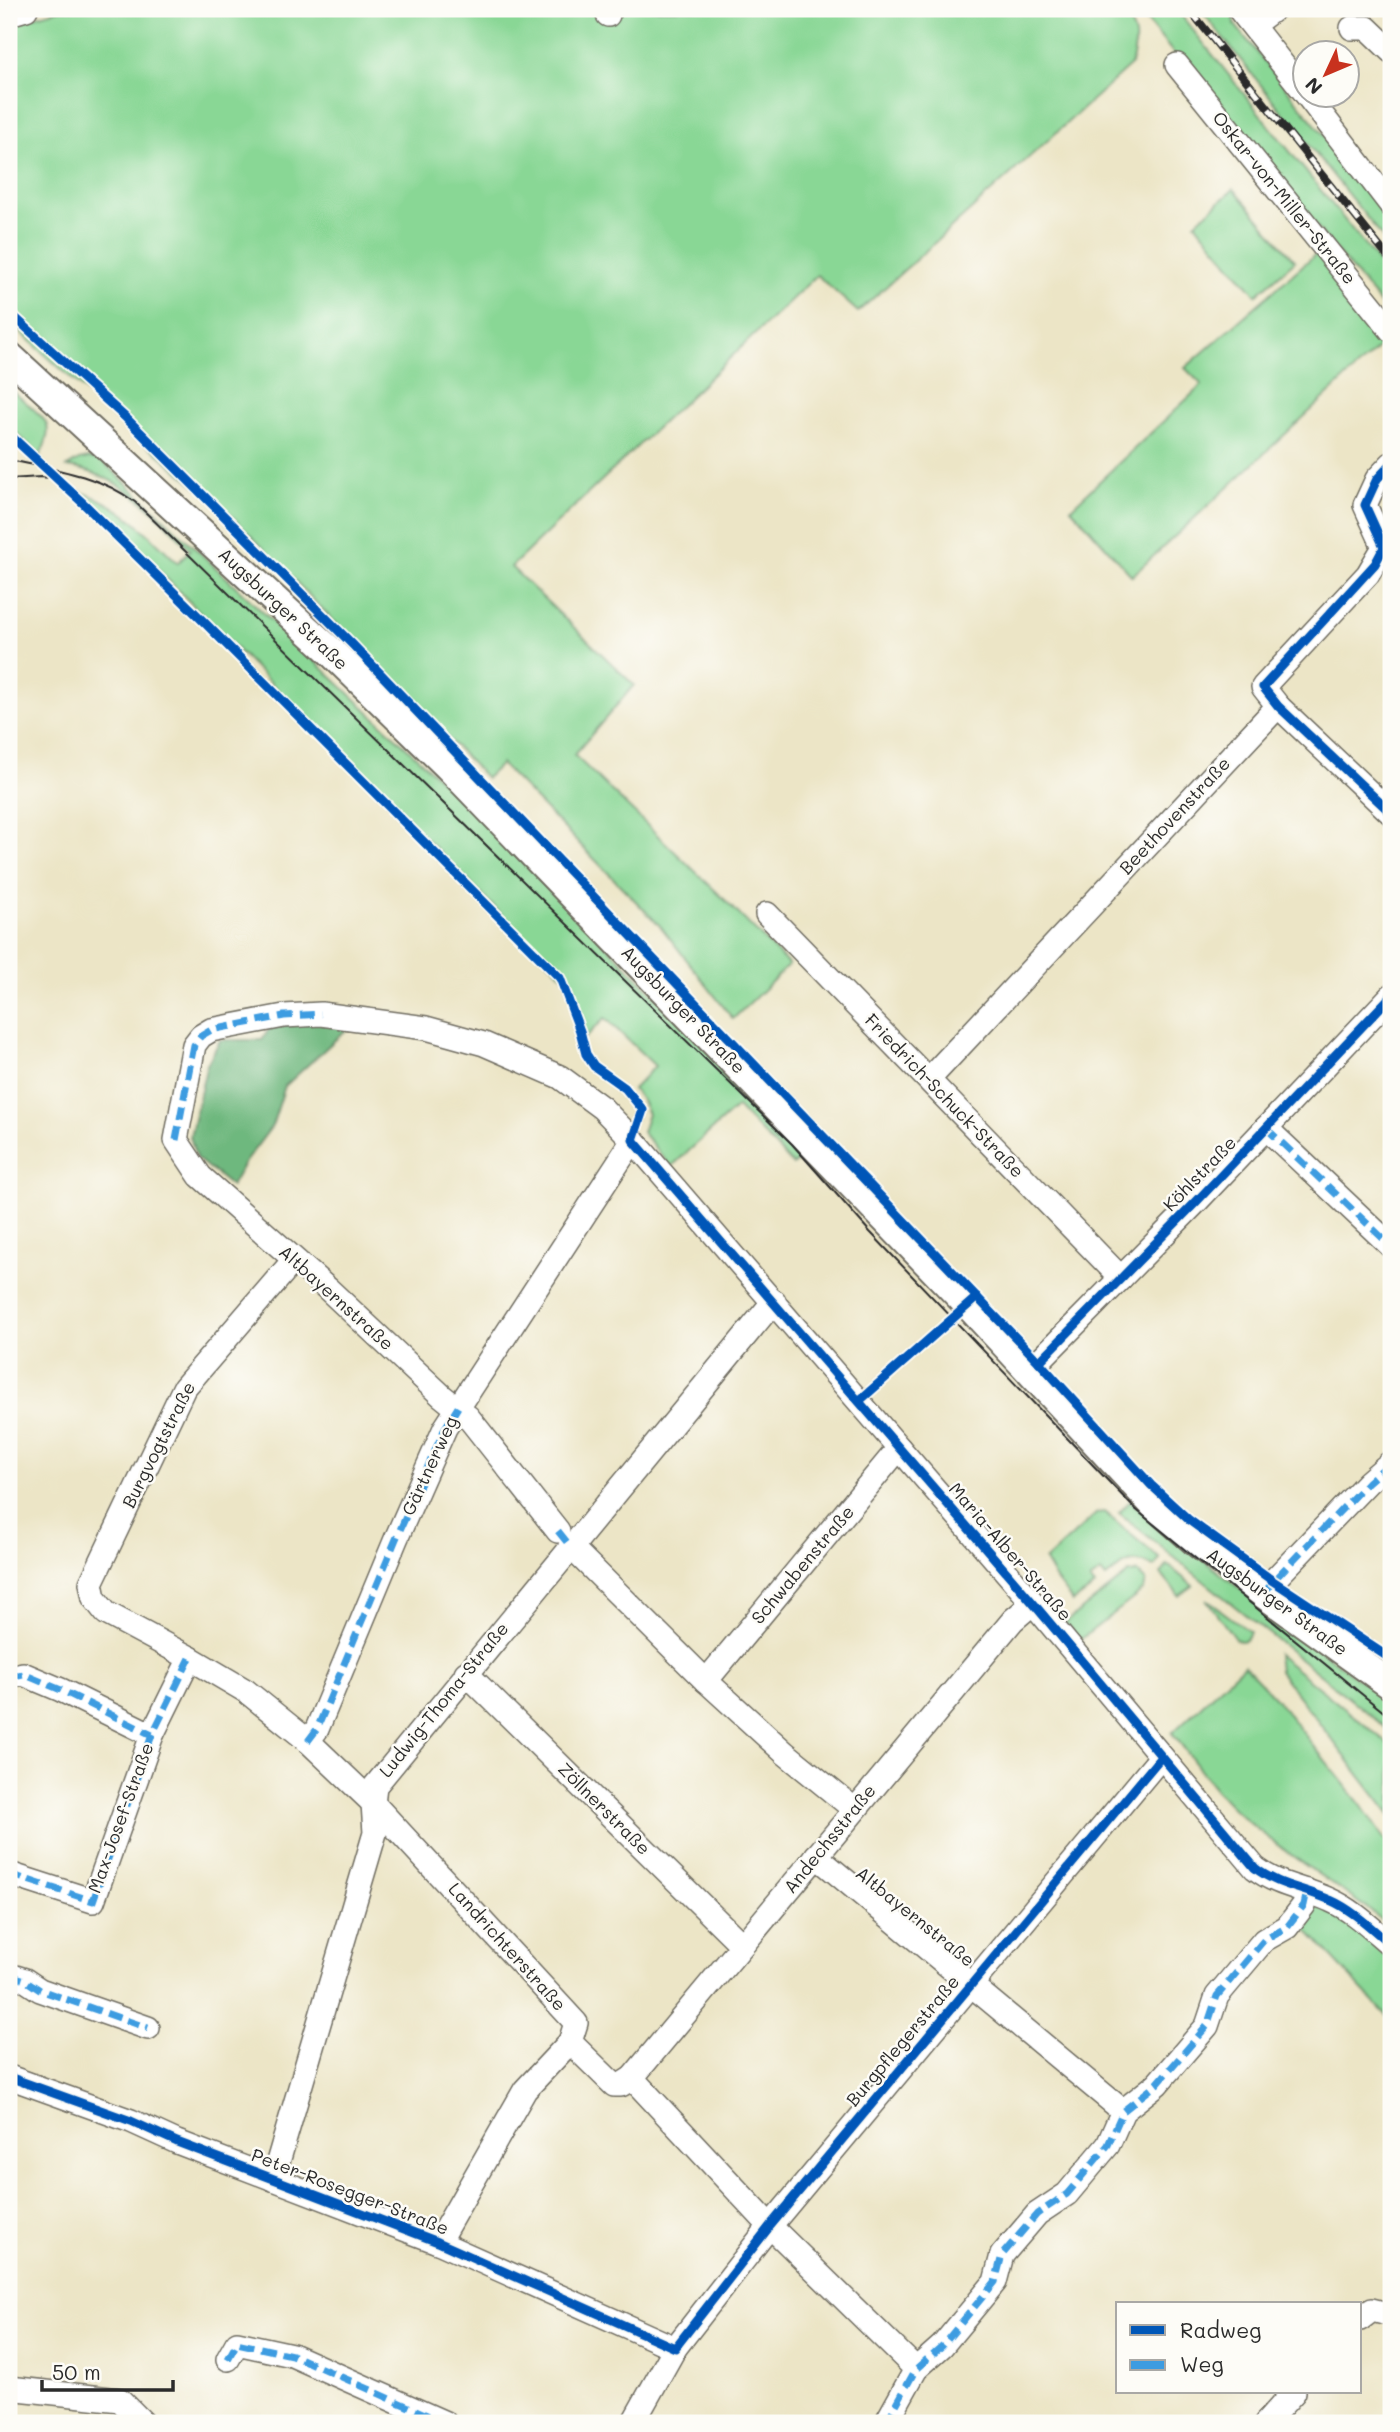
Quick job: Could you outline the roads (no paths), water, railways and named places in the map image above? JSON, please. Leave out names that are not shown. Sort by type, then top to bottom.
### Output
[{"type":"main road","name":"Augsburger Straße","points":[[9,356],[328,649],[448,766],[968,1305],[1154,1505],[1264,1594],[1391,1685]]},
{"type":"street","points":[[9,14],[26,9]]},
{"type":"street","points":[[1274,9],[1246,17],[1292,76]]},
{"type":"street","points":[[1352,29],[1367,28],[1391,51]]},
{"type":"street","name":"Oskar-von-Miller-Straße","points":[[1177,65],[1391,330]]},
{"type":"street","points":[[1317,108],[1391,205]]},
{"type":"street","points":[[1391,464],[1377,479],[1365,505],[1387,547],[1368,574],[1263,687],[1278,706],[1391,813]]},
{"type":"street","name":"Beethovenstraße","points":[[929,1079],[1278,706]]},
{"type":"street","name":"Friedrich-Schuck-Straße","points":[[767,914],[1121,1278]]},
{"type":"street","name":"Köhlstraße","points":[[1028,1372],[1391,996]]},
{"type":"street","name":"Maria-Alber-Straße","points":[[194,1045],[201,1036],[211,1030],[284,1016],[321,1014],[426,1028],[484,1044],[560,1077],[602,1108],[634,1140],[774,1301],[1033,1603],[1255,1868],[1281,1884],[1341,1905],[1391,1945]]},
{"type":"street","name":"Altbayernstraße","points":[[194,1045],[176,1140],[200,1176],[442,1396],[458,1407],[564,1538],[706,1681],[785,1753],[854,1809]]},
{"type":"street","points":[[1266,1128],[1391,1246]]},
{"type":"street","name":"Gärtnerweg","points":[[308,1741],[317,1729],[445,1428],[634,1140]]},
{"type":"street","name":"Burgvogtstraße","points":[[106,1613],[94,1598],[91,1583],[184,1388],[294,1260]]},
{"type":"street","name":"Ludwig-Thoma-Straße","points":[[273,2179],[375,1833],[375,1786],[466,1673],[564,1538],[774,1301]]},
{"type":"street","name":"Schwabenstraße","points":[[706,1681],[900,1448]]},
{"type":"street","points":[[1264,1594],[1290,1563],[1368,1482],[1391,1462]]},
{"type":"street","name":"Andechsstraße","points":[[632,2078],[1013,1620],[1033,1603]]},
{"type":"street","name":"Landrichterstraße","points":[[106,1613],[246,1691],[308,1741],[373,1803],[576,2023],[570,2042]]},
{"type":"street","name":"Max-Josef-Straße","points":[[9,1874],[93,1900],[152,1735],[190,1658]]},
{"type":"street","name":"Zöllnerstraße","points":[[466,1673],[742,1945]]},
{"type":"street","points":[[9,1676],[23,1674],[36,1679],[152,1735]]},
{"type":"street","name":"Burgpflegerstraße","points":[[633,2423],[675,2348],[770,2226],[1161,1757]]},
{"type":"street","name":"Altbayernstraße","points":[[816,1856],[1123,2111]]},
{"type":"street","points":[[886,2423],[916,2369],[942,2346],[995,2282],[1002,2255],[1037,2214],[1068,2194],[1108,2145],[1123,2111],[1157,2084],[1207,2026],[1217,1996],[1264,1940],[1287,1927],[1304,1905],[1307,1891]]},
{"type":"street","points":[[9,1975],[26,1980],[40,1990],[148,2028]]},
{"type":"street","points":[[438,2242],[525,2090],[570,2042],[614,2085],[621,2085],[632,2078],[770,2226],[916,2369]]},
{"type":"street","name":"Peter-Rosegger-Straße","points":[[9,2077],[131,2121],[177,2142],[438,2242],[675,2348]]},
{"type":"street","points":[[1362,2318],[1372,2310],[1391,2315]]},
{"type":"street","points":[[228,2359],[237,2343],[292,2355],[444,2423]]},
{"type":"street","points":[[9,2388],[120,2400],[143,2423]]},
{"type":"street","points":[[1266,2423],[1292,2394]]},
{"type":"tram line","points":[[9,460],[90,479],[135,502],[792,1144],[870,1232],[1134,1508],[1391,1718]]},
{"type":"tram line","points":[[9,479],[57,479]]},
{"type":"railway","points":[[1189,9],[1391,261]]}]
